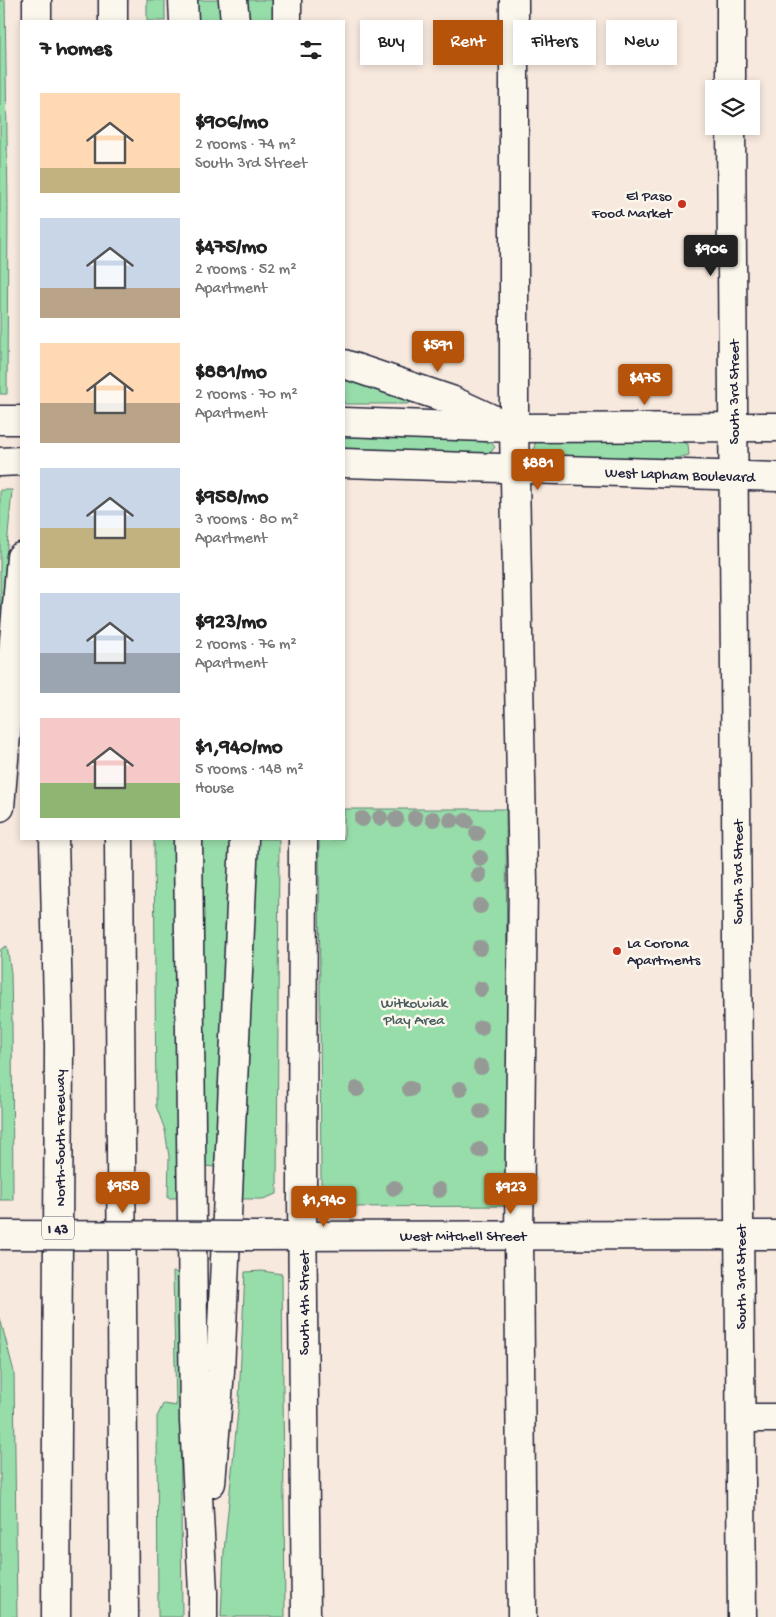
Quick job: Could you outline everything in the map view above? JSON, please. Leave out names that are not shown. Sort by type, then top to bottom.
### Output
[{"type":"main road","points":[[37,0],[37,20]]},
{"type":"main road","points":[[113,0],[113,20]]},
{"type":"main road","points":[[183,0],[184,20]]},
{"type":"main road","points":[[233,0],[235,20]]},
{"type":"main road","points":[[287,0],[287,20]]},
{"type":"main road","points":[[514,0],[514,469],[524,882],[519,1236],[522,1617]]},
{"type":"main road","points":[[731,0],[731,80]]},
{"type":"main road","name":"South 3rd Street","points":[[731,135],[742,1617]]},
{"type":"main road","points":[[345,364],[451,400],[514,428]]},
{"type":"main road","points":[[0,420],[20,420]]},
{"type":"main road","points":[[345,422],[514,428],[776,427]]},
{"type":"main road","points":[[0,462],[20,461]]},
{"type":"main road","name":"West Lapham Boulevard","points":[[345,463],[776,477]]},
{"type":"main road","points":[[0,807],[20,569]]},
{"type":"main road","name":"North-South Freeway","points":[[54,840],[60,1047],[56,1617]]},
{"type":"main road","points":[[119,840],[124,1617]]},
{"type":"main road","points":[[188,840],[194,1421],[203,1604]]},
{"type":"main road","points":[[203,1604],[220,1370],[244,840]]},
{"type":"main road","name":"South 4th Street","points":[[303,840],[303,1235],[306,1617]]},
{"type":"main road","name":"West Mitchell Street","points":[[0,1235],[776,1235]]},
{"type":"main road","points":[[741,1418],[776,1418]]},
{"type":"green space","points":[[0,0],[5,0],[8,204],[7,394],[0,394]]},
{"type":"green space","points":[[147,0],[165,0],[165,20],[147,20]]},
{"type":"green space","points":[[195,0],[220,0],[222,20],[196,20]]},
{"type":"green space","points":[[247,0],[275,0],[274,20],[249,20]]},
{"type":"green space","points":[[345,379],[407,398],[411,402],[407,404],[345,404]]},
{"type":"green space","points":[[345,436],[489,440],[495,447],[491,452],[482,455],[345,451]]},
{"type":"green space","points":[[541,441],[679,441],[688,444],[689,455],[661,459],[545,457],[537,455],[534,449],[535,443]]},
{"type":"green space","points":[[0,490],[12,490],[0,626]]},
{"type":"green space","name":"Witkowiak Play Area","points":[[345,809],[506,809],[508,1206],[346,1207],[329,1199],[324,1193],[321,1183],[319,840],[345,840]]},
{"type":"green space","points":[[154,840],[176,840],[179,1198],[168,1198],[169,1157],[165,1130],[156,1106]]},
{"type":"green space","points":[[201,840],[230,840],[218,1126],[214,1167],[205,1166]]},
{"type":"green space","points":[[255,840],[279,840],[277,1194],[263,1199],[236,1199]]},
{"type":"green space","points":[[7,946],[11,973],[13,1200],[0,1200],[0,957],[1,949]]},
{"type":"green space","points":[[262,1271],[282,1274],[285,1617],[221,1617],[224,1551],[239,1400],[245,1272]]},
{"type":"green space","points":[[173,1272],[179,1273],[182,1617],[158,1617],[157,1417],[163,1404],[176,1406]]},
{"type":"green space","points":[[0,1318],[14,1372],[17,1617],[0,1617]]},
{"type":"place","name":"El Paso Food Market","points":[[682,204]]},
{"type":"place","name":"La Corona Apartments","points":[[617,951]]}]
